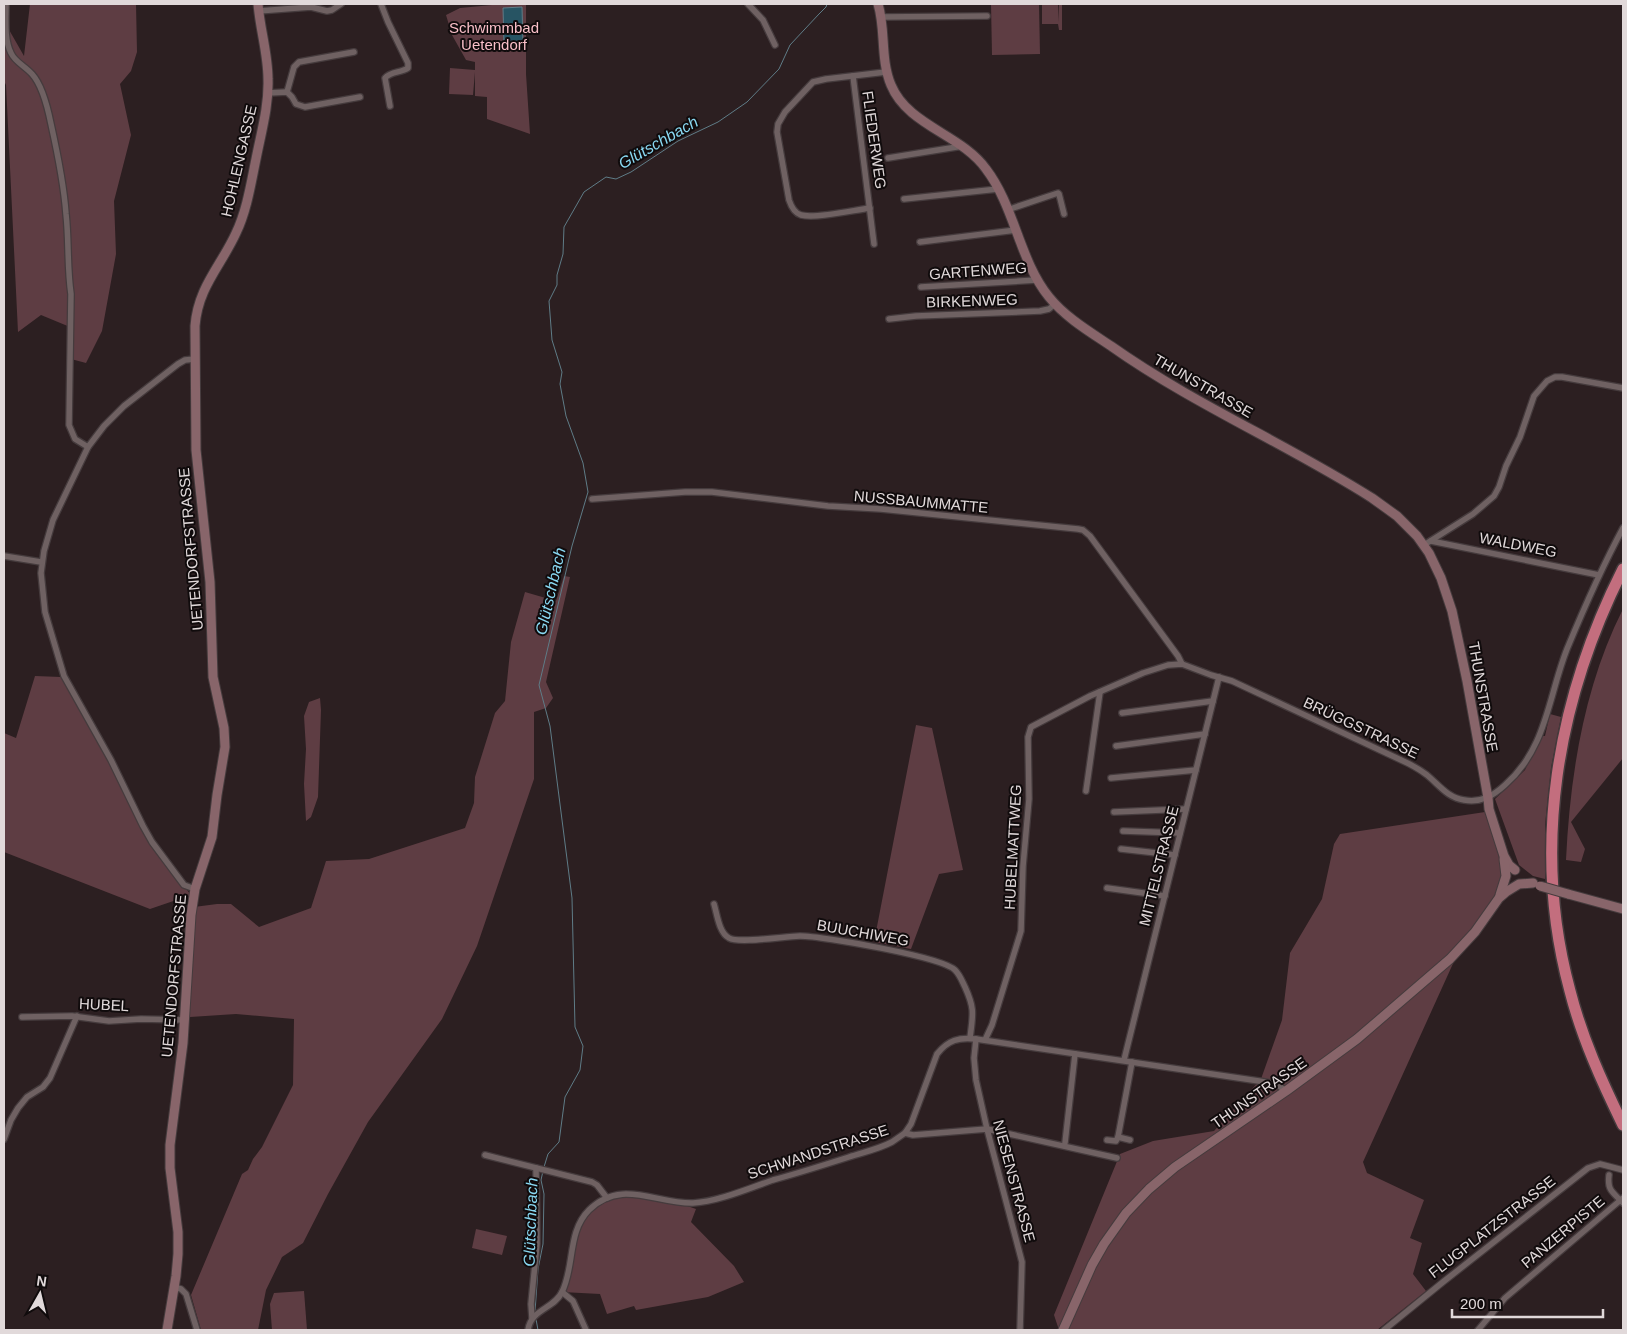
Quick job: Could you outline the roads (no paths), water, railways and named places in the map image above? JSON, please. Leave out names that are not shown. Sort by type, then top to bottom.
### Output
[{"type":"highway","points":[[1623,569],[1592,640],[1569,711],[1556,777],[1551,844],[1551,872],[1555,915],[1566,978],[1586,1041],[1623,1125]]},
{"type":"highway","points":[[1623,587],[1592,661],[1573,726],[1561,795],[1558,858],[1564,927],[1577,989],[1598,1050],[1623,1107]]},
{"type":"street","points":[[6,4],[7,34],[10,51],[14,58],[35,78],[51,123],[66,214],[71,294],[69,425],[75,439],[88,447]]},
{"type":"street","points":[[258,8],[311,7],[327,12],[341,4]]},
{"type":"street","points":[[381,4],[408,63],[408,68],[405,70],[388,74],[385,78],[390,106]]},
{"type":"street","points":[[748,4],[763,20],[775,46]]},
{"type":"street","name":"THUNSTRASSE","points":[[878,4],[881,16],[886,72],[893,91],[904,106],[921,120],[963,146],[984,166],[998,189],[1037,280],[1056,304],[1079,324],[1138,365],[1372,498],[1428,543],[1452,610],[1488,798]]},
{"type":"street","name":"HOHLENGASSE","points":[[195,359],[195,319],[202,292],[236,232],[246,204],[268,94],[268,68],[258,8]]},
{"type":"street","points":[[881,16],[987,16]]},
{"type":"street","points":[[287,92],[294,67],[299,62],[354,52]]},
{"type":"street","name":"FLIEDERWEG","points":[[870,208],[808,216],[797,213],[789,200],[778,139],[778,124],[809,86],[820,80],[886,72]]},
{"type":"street","name":"FLIEDERWEG","points":[[853,76],[874,244]]},
{"type":"street","points":[[268,94],[287,92]]},
{"type":"street","points":[[287,92],[296,104],[305,106],[360,97]]},
{"type":"street","points":[[888,158],[963,146]]},
{"type":"street","points":[[904,199],[998,189]]},
{"type":"street","points":[[1007,210],[1058,193],[1064,214]]},
{"type":"street","points":[[920,242],[1016,230]]},
{"type":"street","name":"GARTENWEG","points":[[921,287],[1037,280]]},
{"type":"street","name":"BIRKENWEG","points":[[889,319],[916,316],[1040,311],[1049,309],[1056,304]]},
{"type":"street","points":[[195,359],[185,360],[178,364],[124,406],[104,426],[88,447],[53,520],[41,562],[41,586],[44,612],[64,676],[111,760],[148,834],[184,885],[196,889]]},
{"type":"street","name":"UETENDORFSTRASSE","points":[[167,1330],[174,1287],[178,1243],[170,1168],[170,1145],[181,1062],[190,928],[196,889],[212,837],[226,740],[212,677],[210,582],[196,455],[194,418],[195,359]]},
{"type":"street","points":[[1428,543],[1472,514],[1497,493],[1506,466],[1520,437],[1532,401],[1536,392],[1544,383],[1553,378],[1562,377],[1623,388]]},
{"type":"street","name":"NUSSBAUMMATTE","points":[[592,499],[685,492],[712,492],[828,506],[882,509],[1083,530],[1090,536],[1182,664]]},
{"type":"street","points":[[1488,798],[1498,792],[1514,777],[1535,746],[1545,724],[1564,657],[1599,575],[1623,528]]},
{"type":"street","name":"WALDWEG","points":[[1428,543],[1599,575]]},
{"type":"street","points":[[4,556],[41,562]]},
{"type":"street","name":"BRÜGGSTRASSE","points":[[1100,692],[1153,670],[1168,665],[1182,664],[1232,681],[1411,765],[1456,799],[1473,801],[1488,798]]},
{"type":"street","name":"MITTELSTRASSE","points":[[1124,1060],[1219,677]]},
{"type":"street","points":[[1086,791],[1100,692]]},
{"type":"street","name":"HUBELMATTWEG","points":[[985,1040],[992,1025],[1021,931],[1023,866],[1029,799],[1029,729],[1100,692]]},
{"type":"street","points":[[1122,714],[1213,701]]},
{"type":"street","points":[[1116,746],[1205,734]]},
{"type":"street","points":[[1111,778],[1196,770]]},
{"type":"street","points":[[1488,798],[1489,809],[1508,865],[1537,884],[1623,908]]},
{"type":"street","points":[[1488,798],[1494,807],[1517,871]]},
{"type":"street","points":[[1114,812],[1186,809]]},
{"type":"street","points":[[1123,831],[1180,833]]},
{"type":"street","points":[[1121,849],[1175,855]]},
{"type":"street","points":[[1503,891],[1506,870],[1504,856]]},
{"type":"street","name":"THUNSTRASSE","points":[[1063,1330],[1095,1259],[1114,1229],[1138,1200],[1158,1180],[1175,1167],[1286,1091],[1357,1038],[1437,971],[1475,932],[1517,871]]},
{"type":"street","points":[[1503,891],[1518,884],[1537,884]]},
{"type":"street","points":[[1107,888],[1165,896]]},
{"type":"street","name":"BUUCHIWEG","points":[[714,904],[724,934],[730,939],[811,936],[910,955],[952,967],[960,975],[972,1004],[973,1038]]},
{"type":"street","points":[[4,1139],[18,1108],[27,1098],[43,1087],[50,1078],[77,1016]]},
{"type":"street","name":"HUBEL","points":[[22,1017],[77,1016],[109,1021],[141,1019],[184,1020]]},
{"type":"street","name":"SCHWANDSTRASSE","points":[[562,1292],[567,1277],[573,1243],[580,1223],[589,1210],[607,1198],[638,1194],[686,1203],[709,1200],[892,1142],[905,1133],[913,1118],[937,1054],[950,1041],[960,1038],[973,1038],[1272,1083],[1286,1091]]},
{"type":"street","name":"NIESENSTRASSE","points":[[973,1038],[975,1074],[987,1129],[1022,1262],[1020,1330]]},
{"type":"street","points":[[1065,1143],[1075,1054]]},
{"type":"street","points":[[1107,1140],[1116,1141],[1118,1137],[1132,1062]]},
{"type":"street","points":[[905,1133],[913,1135],[987,1129],[1117,1158]]},
{"type":"street","points":[[1118,1137],[1130,1140]]},
{"type":"street","points":[[485,1155],[592,1182],[597,1185],[607,1198]]},
{"type":"street","name":"FLUGPLATZSTRASSE","points":[[1384,1330],[1588,1168],[1600,1164],[1623,1170]]},
{"type":"street","points":[[528,1330],[532,1318],[531,1304],[537,1244],[538,1169]]},
{"type":"street","points":[[1609,1175],[1608,1187],[1622,1200]]},
{"type":"street","name":"PANZERPISTE","points":[[1478,1330],[1505,1298],[1622,1200]]},
{"type":"street","points":[[174,1287],[181,1289],[186,1294],[198,1330]]},
{"type":"street","points":[[532,1318],[557,1299],[562,1292],[573,1301],[586,1330]]},
{"type":"water","points":[[522,7],[523,44],[504,45],[503,8]]},
{"type":"waterway","name":"Glütschbach","points":[[544,1167],[548,1154],[559,1142],[565,1097],[580,1070],[583,1046],[575,1027],[572,898],[550,726],[539,685],[572,546],[588,492],[583,463],[566,416],[560,384],[562,372],[552,340],[549,301],[557,285],[557,275],[563,254],[564,227],[584,192],[606,177],[616,179],[631,172],[678,141],[718,122],[747,102],[779,69],[790,45],[827,4]]},
{"type":"waterway","name":"Glütschbach","points":[[535,1312],[538,1269],[543,1244],[544,1194],[541,1180],[543,1171]]},
{"type":"waterway","name":"Glütschbach","points":[[536,1319],[538,1330]]},
{"type":"park label","name":"Schwimmbad Uetendorf","points":[[494,36]]}]
